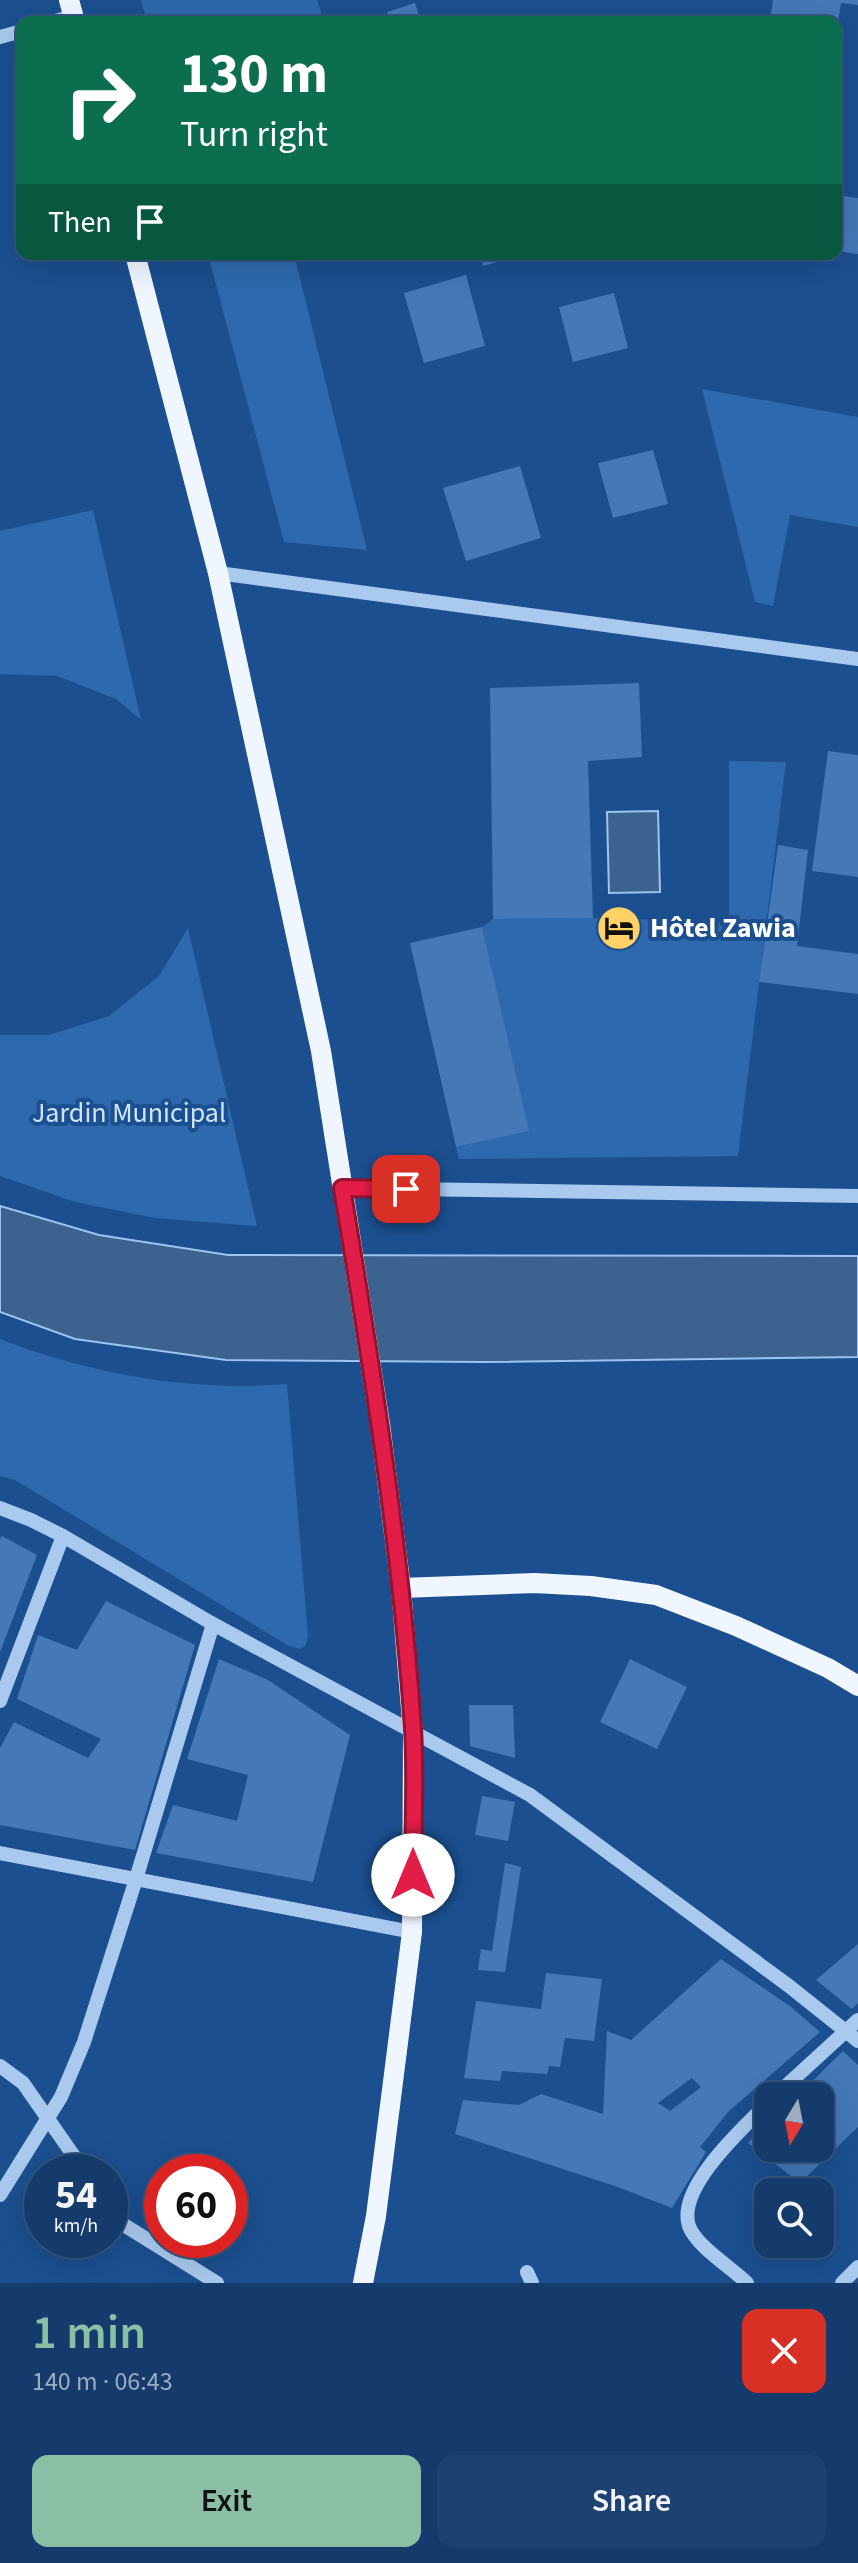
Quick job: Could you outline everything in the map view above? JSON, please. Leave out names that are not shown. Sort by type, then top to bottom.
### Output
[{"type":"main road","points":[[137,260],[218,573],[321,1051],[380,1424],[401,1588],[413,1733],[412,1932],[376,2216],[363,2283]]},
{"type":"main road","points":[[401,1588],[534,1583],[591,1586],[656,1595],[736,1626],[828,1668],[858,1686]]},
{"type":"street","points":[[218,573],[858,659]]},
{"type":"street","points":[[342,1188],[858,1196]]},
{"type":"street","points":[[0,1508],[63,1536],[213,1624],[530,1795],[789,1986],[858,2041]]},
{"type":"street","points":[[0,1701],[63,1536]]},
{"type":"street","points":[[0,2195],[61,2097],[84,2042],[213,1624]]},
{"type":"street","points":[[0,1853],[412,1932]]},
{"type":"street","points":[[790,2082],[858,2020]]},
{"type":"street","points":[[0,2066],[23,2083],[72,2154]]},
{"type":"street","points":[[747,2283],[697,2238],[689,2226],[688,2212],[692,2196],[715,2160],[754,2118]]},
{"type":"street","points":[[128,2227],[217,2283]]},
{"type":"street","points":[[842,2283],[858,2267]]},
{"type":"green space","points":[[141,0],[317,0],[322,16],[145,16]]},
{"type":"green space","points":[[210,260],[295,260],[367,550],[284,542]]},
{"type":"green space","points":[[702,389],[858,417],[858,527],[790,515],[773,606],[755,602]]},
{"type":"green space","points":[[93,510],[141,720],[116,699],[57,676],[0,674],[0,531]]},
{"type":"green space","points":[[729,761],[786,762],[738,1156],[459,1159],[456,1147],[528,1131],[482,927],[493,919],[729,922]]},
{"type":"green space","name":"Jardin Municipal","points":[[188,928],[257,1226],[155,1218],[75,1202],[0,1176],[0,1035],[49,1035],[109,1016],[159,976]]},
{"type":"green space","points":[[0,1339],[69,1362],[141,1378],[214,1385],[287,1384],[308,1636],[306,1645],[300,1649],[289,1646],[15,1480],[0,1476]]},
{"type":"shaded area","points":[[658,811],[660,892],[609,893],[607,812]]},
{"type":"shaded area","points":[[0,1206],[99,1235],[228,1255],[858,1256],[858,1357],[482,1362],[226,1360],[75,1339],[0,1312]]},
{"type":"building","points":[[773,0],[858,0],[858,5],[841,3],[839,16],[771,16]]},
{"type":"building","points":[[415,3],[419,16],[389,16],[387,12]]},
{"type":"building","points":[[842,196],[858,198],[858,254],[842,252]]},
{"type":"building","points":[[482,260],[505,260],[483,266]]},
{"type":"building","points":[[466,275],[485,346],[424,363],[404,293]]},
{"type":"building","points":[[614,293],[628,348],[573,362],[559,307]]},
{"type":"building","points":[[653,450],[668,504],[613,518],[598,463]]},
{"type":"building","points":[[520,466],[541,538],[466,561],[443,488]]},
{"type":"building","points":[[639,683],[642,757],[588,761],[593,918],[493,919],[490,688]]},
{"type":"building","points":[[828,751],[858,755],[858,877],[812,871]]},
{"type":"building","points":[[778,845],[808,850],[797,946],[858,954],[858,994],[759,982]]},
{"type":"building","points":[[482,927],[529,1131],[456,1147],[410,943]]},
{"type":"building","points":[[2,1536],[37,1555],[0,1652],[0,1539]]},
{"type":"building","points":[[106,1601],[195,1645],[135,1850],[0,1825],[0,1748],[14,1722],[88,1758],[101,1739],[17,1699],[38,1635],[77,1650]]},
{"type":"building","points":[[219,1659],[268,1680],[350,1735],[313,1882],[156,1853],[173,1805],[237,1821],[248,1775],[187,1759]]},
{"type":"building","points":[[630,1659],[687,1687],[657,1749],[600,1722]]},
{"type":"building","points":[[469,1705],[513,1705],[515,1758],[470,1746]]},
{"type":"building","points":[[482,1796],[515,1802],[508,1841],[475,1835]]},
{"type":"building","points":[[505,1863],[521,1867],[505,1972],[478,1970],[481,1949],[492,1951]]},
{"type":"building","points":[[858,1944],[858,2003],[852,2009],[816,1980]]},
{"type":"building","points":[[721,1959],[791,2007],[820,2032],[762,2082],[754,2082],[754,2089],[728,2112],[700,2147],[706,2152],[672,2208],[615,2186],[455,2134],[463,2100],[519,2105],[541,2094],[603,2114],[607,2031],[631,2040]],"holes":[[[692,2078],[701,2087],[670,2111],[658,2103]]]},
{"type":"building","points":[[546,1973],[602,1979],[594,2041],[565,2038],[560,2067],[549,2066],[547,2074],[502,2071],[500,2081],[464,2078],[476,2001],[541,2009]]},
{"type":"building","points":[[843,2051],[858,2065],[858,2127],[834,2150],[834,2082],[811,2082]]},
{"type":"building","points":[[773,2162],[822,2162],[805,2178],[794,2178]]},
{"type":"place","name":"Hôtel Zawia","points":[[619,928]]},
{"type":"route","points":[[406,1189],[342,1188],[380,1424],[401,1588],[413,1733],[413,1875]]}]
